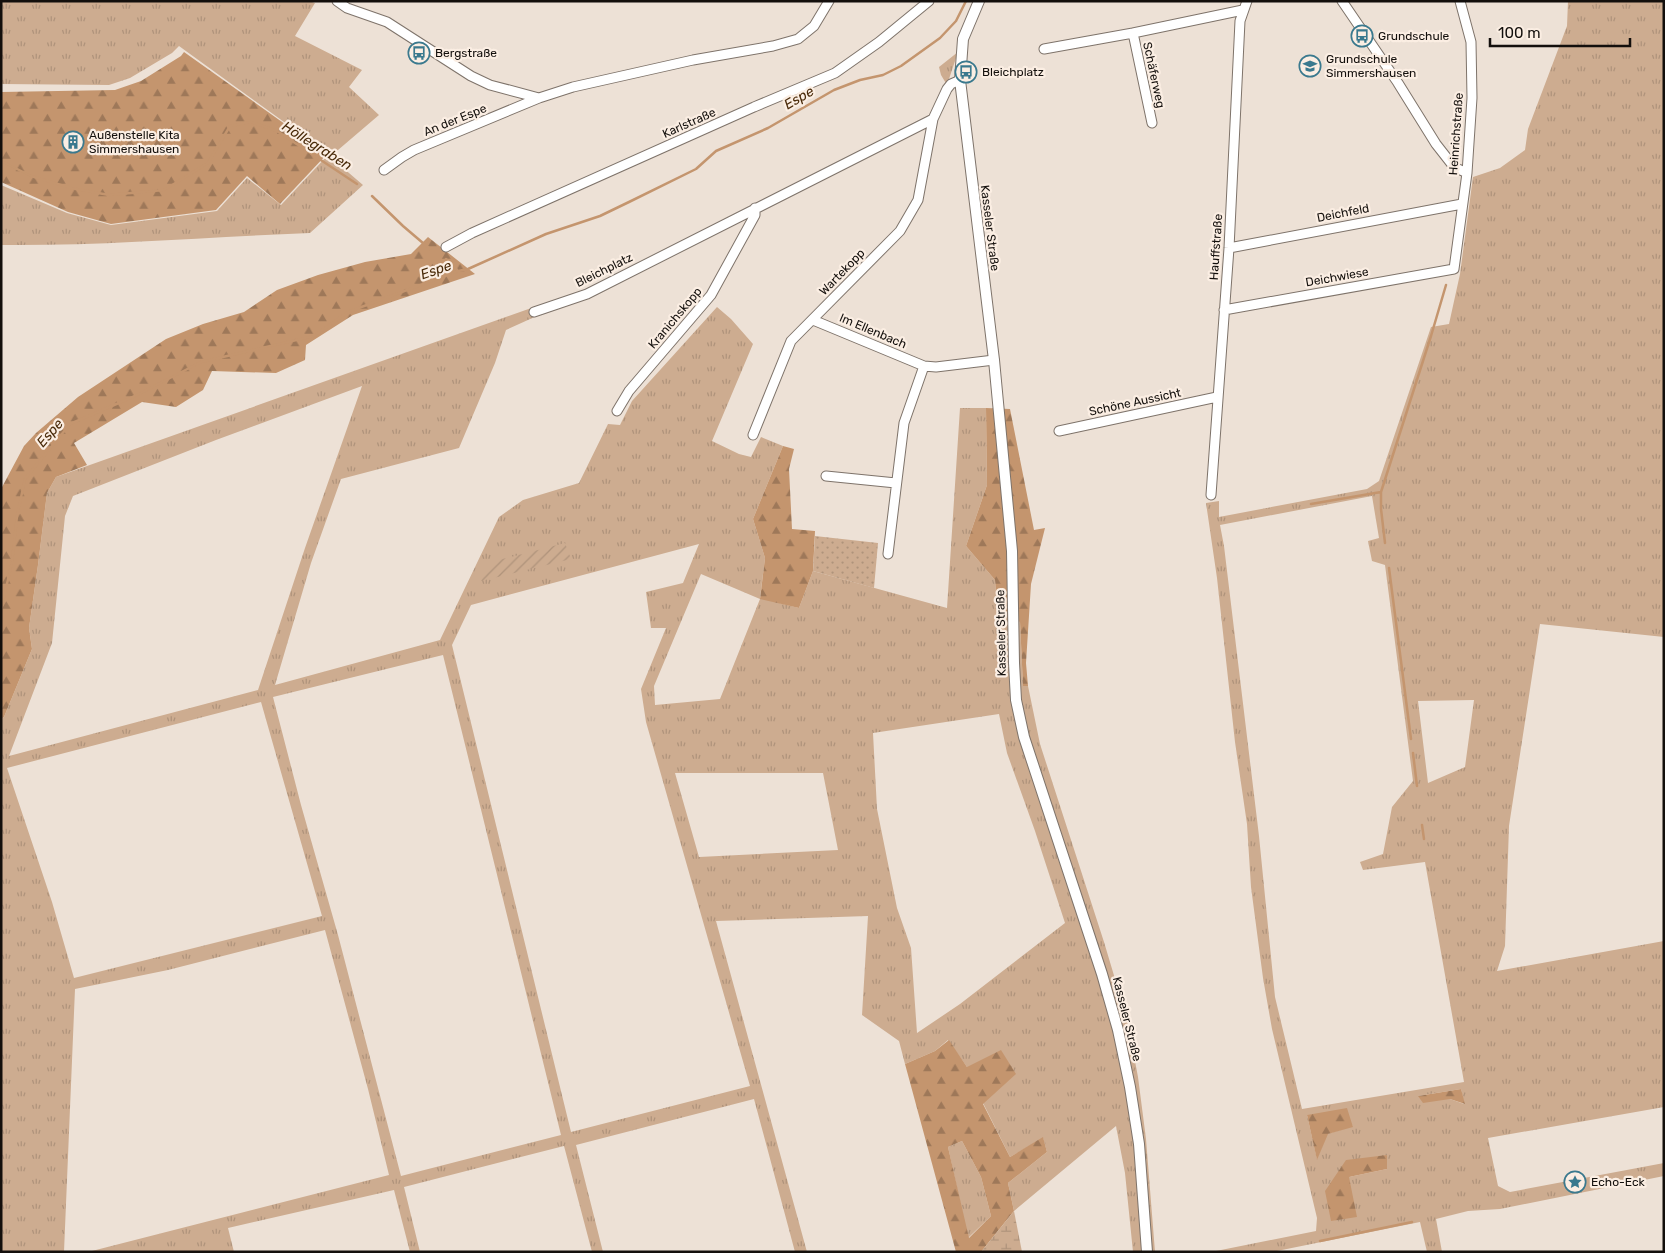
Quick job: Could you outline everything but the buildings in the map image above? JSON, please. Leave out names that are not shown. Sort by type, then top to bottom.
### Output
[{"type":"street","points":[[337,1],[347,8],[387,22],[471,76],[490,85],[539,98],[573,87],[693,60],[773,46],[798,39],[814,26],[829,1]]},
{"type":"street","name":"Karlstraße","points":[[446,247],[472,233],[754,107],[835,73],[879,42],[929,1]]},
{"type":"street","name":"Kasseler Straße","points":[[979,1],[963,39],[960,80],[994,360],[1012,551],[1016,700],[1024,737],[1102,974],[1118,1030],[1139,1144],[1147,1252]]},
{"type":"street","points":[[1342,1],[1398,83],[1436,144],[1454,167],[1467,173]]},
{"type":"street","name":"Heinrichstraße","points":[[1454,269],[1467,173],[1472,98],[1471,42],[1460,1]]},
{"type":"street","name":"Schäferweg","points":[[1044,49],[1132,33],[1245,6]]},
{"type":"street","name":"Hauffstraße","points":[[1210,495],[1229,248],[1240,21],[1245,6]]},
{"type":"street","name":"Schäferweg","points":[[1132,33],[1152,123]]},
{"type":"street","points":[[934,119],[947,89],[951,84],[960,80]]},
{"type":"street","name":"An der Espe","points":[[384,170],[414,150],[539,98]]},
{"type":"street","name":"Bleichplatz","points":[[534,312],[587,294],[934,119]]},
{"type":"street","name":"Wartekopp","points":[[752,436],[791,341],[900,231],[918,200],[934,119]]},
{"type":"street","name":"Deichfeld","points":[[1229,248],[1462,204]]},
{"type":"street","name":"Kranichskopp","points":[[617,411],[629,390],[711,295],[755,215],[756,208]]},
{"type":"street","name":"Deichwiese","points":[[1224,310],[1454,269]]},
{"type":"street","name":"Im Ellenbach","points":[[813,320],[924,366],[936,367],[994,360]]},
{"type":"street","points":[[888,554],[904,423],[924,366]]},
{"type":"street","name":"Schöne Aussicht","points":[[1059,431],[1217,397]]},
{"type":"street","points":[[826,476],[896,483]]},
{"type":"green space","points":[[1,1],[309,1],[315,3],[295,36],[362,70],[349,87],[379,115],[331,156],[179,46],[172,53],[130,78],[109,85],[1,84]]},
{"type":"green space","points":[[1568,1],[1664,1],[1664,637],[1540,624],[1509,826],[1505,946],[1497,971],[1664,941],[1664,1107],[1488,1138],[1498,1186],[1510,1192],[1664,1163],[1664,1176],[1500,1209],[1468,1211],[1436,1219],[1442,1252],[1427,1252],[1420,1222],[1272,1252],[1211,1252],[1316,1231],[1317,1218],[1272,1029],[1263,978],[1251,887],[1247,824],[1235,742],[1217,578],[1206,503],[1219,501],[1219,517],[1367,489],[1379,481],[1431,327],[1449,324],[1460,274],[1473,177],[1500,168],[1525,150],[1528,129],[1567,26]],"holes":[[[1372,496],[1379,538],[1368,541],[1372,561],[1385,565],[1413,781],[1392,807],[1383,854],[1360,862],[1363,870],[1425,862],[1464,1082],[1302,1109],[1275,997],[1259,836],[1220,525]],[[1474,700],[1465,767],[1428,783],[1418,701]],[[1461,1089],[1464,1104],[1450,1099],[1418,1096]],[[1307,1115],[1353,1126],[1327,1134],[1317,1159]],[[1387,1155],[1387,1169],[1349,1177]]]},
{"type":"green space","points":[[184,52],[327,154],[280,204],[247,176],[216,210],[111,224],[68,212],[1,182],[1,92],[115,90],[141,81],[181,56]]},
{"type":"green space","points":[[958,52],[947,85],[939,67]]},
{"type":"green space","points":[[328,155],[363,185],[310,233],[117,243],[1,245],[1,185],[67,213],[111,225],[217,211],[247,178],[281,205]]},
{"type":"green space","points":[[428,237],[475,274],[353,315],[306,345],[305,360],[276,373],[212,371],[203,390],[176,407],[142,402],[74,443],[87,465],[56,477],[47,493],[29,628],[32,649],[4,717],[1,719],[1,489],[24,446],[36,433],[78,397],[166,339],[203,324],[244,312],[277,290],[318,275],[365,262],[411,254]]},
{"type":"green space","points":[[537,306],[539,315],[506,330],[495,363],[459,448],[341,479],[311,563],[275,685],[440,640],[499,517],[523,500],[579,483],[608,424],[620,425],[632,401],[717,307],[731,319],[753,344],[712,441],[739,454],[751,457],[761,437],[783,446],[753,519],[765,558],[760,598],[799,608],[813,571],[947,608],[960,408],[986,408],[987,485],[966,546],[995,580],[998,616],[1020,622],[1023,685],[1028,686],[1040,744],[1127,1019],[1138,1077],[1146,1139],[1155,1252],[1133,1252],[1125,1173],[1116,1126],[1014,1211],[1008,1183],[1047,1152],[1043,1138],[1010,1157],[983,1103],[1015,1074],[967,1067],[948,1040],[935,1051],[905,1064],[899,1041],[862,1015],[868,916],[716,921],[807,1252],[795,1252],[754,1099],[576,1145],[603,1252],[592,1252],[564,1146],[404,1187],[420,1252],[410,1252],[394,1190],[228,1228],[234,1252],[88,1252],[389,1175],[325,930],[168,970],[75,989],[64,1252],[1,1252],[1,719],[4,717],[32,649],[29,628],[47,493],[56,477]],"holes":[[[362,386],[258,690],[9,756],[52,643],[65,516],[73,496]],[[699,544],[683,583],[646,592],[651,628],[666,628],[641,689],[646,722],[750,1086],[571,1132],[452,645],[471,605]],[[701,574],[760,599],[720,699],[655,705],[654,686]],[[443,655],[561,1135],[401,1176],[338,935],[273,697]],[[261,702],[322,916],[74,978],[52,902],[7,768]],[[999,714],[1007,753],[1065,923],[960,1004],[917,1033],[911,948],[897,908],[877,809],[873,733]],[[675,773],[823,773],[838,850],[699,857]]]},
{"type":"green space","points":[[986,408],[1010,409],[1034,530],[1045,528],[1031,584],[1026,663],[1028,686],[1023,686],[1020,622],[998,616],[995,580],[966,546],[987,485]]},
{"type":"green space","points":[[783,446],[794,449],[789,469],[792,529],[815,531],[813,571],[799,608],[760,599],[765,558],[753,519]]},
{"type":"green space","points":[[815,536],[878,543],[874,588],[813,571]]},
{"type":"green space","points":[[565,543],[571,559],[481,581],[491,562]]},
{"type":"green space","points":[[949,1040],[967,1067],[1001,1050],[1016,1074],[983,1104],[1010,1157],[1043,1137],[1047,1152],[1008,1183],[1014,1211],[981,1252],[956,1252],[905,1064],[935,1051]],"holes":[[[962,1141],[981,1177],[991,1216],[969,1238],[948,1147]]]},
{"type":"green space","points":[[1461,1089],[1465,1104],[1450,1099],[1423,1103],[1418,1096]]},
{"type":"green space","points":[[1347,1108],[1353,1127],[1328,1134],[1317,1160],[1307,1115]]},
{"type":"green space","points":[[962,1141],[981,1177],[991,1216],[968,1238],[948,1147]]},
{"type":"green space","points":[[1387,1155],[1387,1169],[1349,1177],[1357,1217],[1331,1221],[1325,1191],[1346,1160]]},
{"type":"green space","points":[[1014,1211],[1022,1252],[981,1252]]},
{"type":"waterway","name":"Espe","points":[[1,610],[12,562],[17,516],[25,479],[70,424],[135,396],[201,362],[314,336],[348,312],[468,269],[546,234],[600,216],[696,169],[716,151],[768,128],[834,90],[860,80],[883,75],[901,66],[940,38],[956,21],[966,1]]},
{"type":"waterway","name":"Höllegraben","points":[[1,161],[31,176],[71,188],[109,195],[164,190],[208,163],[230,126],[251,122],[277,131],[357,184]]},
{"type":"waterway","name":"Höllegraben","points":[[372,196],[430,249]]},
{"type":"waterway","name":"Höllegraben","points":[[446,259],[457,270]]},
{"type":"waterway","points":[[1385,543],[1381,492],[1446,285]]},
{"type":"waterway","points":[[1311,504],[1381,492]]},
{"type":"waterway","points":[[1389,568],[1411,739]]},
{"type":"waterway","points":[[1413,753],[1417,786]]},
{"type":"waterway","points":[[1422,825],[1424,839]]},
{"type":"waterway","points":[[1320,1241],[1412,1222]]},
{"type":"place","name":"Grundschule","points":[[1362,36]]},
{"type":"place","name":"Bergstraße","points":[[419,53]]},
{"type":"place","name":"Grundschule Simmershausen","points":[[1310,66]]},
{"type":"place","name":"Bleichplatz","points":[[966,72]]},
{"type":"place","name":"Außenstelle Kita Simmershausen","points":[[73,142]]},
{"type":"place","name":"Echo-Eck","points":[[1575,1182]]}]
